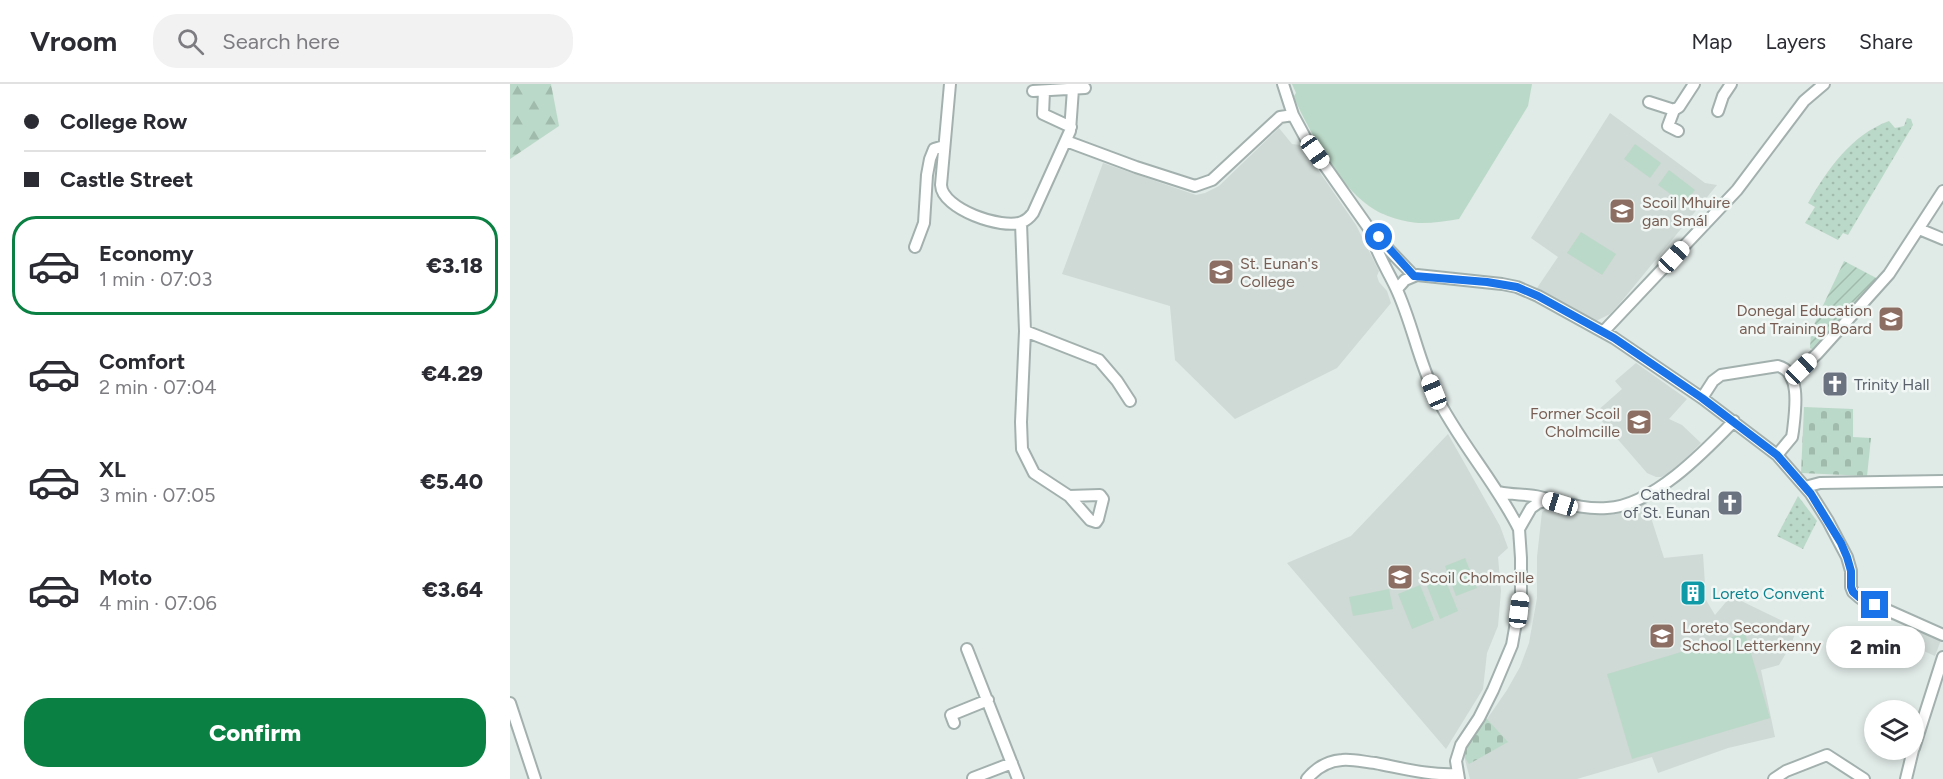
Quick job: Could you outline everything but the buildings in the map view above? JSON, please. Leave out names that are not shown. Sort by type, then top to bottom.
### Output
[{"type":"street","points":[[950,84],[941,189],[948,200],[996,223],[1021,223],[1033,213],[1071,128],[1072,89]]},
{"type":"street","points":[[1283,84],[1293,115],[1306,139],[1370,230],[1414,276]]},
{"type":"street","points":[[1678,130],[1668,126],[1674,110],[1679,107],[1694,84]]},
{"type":"street","points":[[1718,111],[1723,96],[1731,84]]},
{"type":"street","points":[[1604,332],[1737,190],[1798,107],[1810,93],[1824,84]]},
{"type":"street","points":[[1071,128],[1043,114],[1038,91],[1085,88]]},
{"type":"street","points":[[1649,102],[1674,110]]},
{"type":"street","points":[[1066,141],[1157,175],[1195,186],[1212,180],[1276,120],[1283,116],[1293,115]]},
{"type":"street","points":[[915,247],[924,223],[930,159],[934,149],[944,146]]},
{"type":"street","points":[[1792,376],[1817,354],[1894,267],[1943,191]]},
{"type":"street","points":[[1021,223],[1025,331],[1022,448],[1035,472],[1069,496]]},
{"type":"street","points":[[1919,229],[1943,239]]},
{"type":"street","points":[[1306,779],[1315,769],[1341,759],[1458,776],[1456,761],[1461,745],[1479,718],[1512,645],[1521,594],[1519,529],[1434,392],[1397,289],[1378,254],[1370,230]]},
{"type":"street","points":[[1397,289],[1405,280],[1414,276],[1517,287],[1604,332],[1702,398],[1777,455],[1805,487],[1841,543],[1850,564],[1853,592],[1860,598],[1943,635]]},
{"type":"street","points":[[1025,331],[1099,360],[1130,401]]},
{"type":"street","points":[[1702,398],[1713,381],[1721,375],[1778,366],[1786,370],[1792,376],[1793,431],[1792,437],[1777,455]]},
{"type":"street","points":[[1498,492],[1540,497],[1592,508],[1625,506],[1646,496],[1687,468],[1734,421]]},
{"type":"street","points":[[1805,487],[1820,483],[1943,481]]},
{"type":"street","points":[[1519,529],[1531,508],[1548,500]]},
{"type":"street","points":[[967,649],[1018,779]]},
{"type":"street","points":[[1924,717],[1943,657]]},
{"type":"street","points":[[954,723],[951,715],[988,700]]},
{"type":"street","points":[[510,703],[535,779]]},
{"type":"street","points":[[1774,779],[1827,755],[1864,779]]},
{"type":"street","points":[[1906,779],[1911,760]]},
{"type":"street","points":[[973,778],[1012,763]]},
{"type":"shaded area","name":"Scoil Mhuire gan Smál","points":[[1610,113],[1705,183],[1717,185],[1621,302],[1610,314],[1596,321],[1537,288],[1558,257],[1531,238]]},
{"type":"shaded area","name":"St. Eunan's College","points":[[1279,128],[1292,144],[1301,145],[1356,225],[1379,271],[1377,276],[1379,282],[1387,291],[1391,303],[1337,368],[1235,419],[1175,360],[1170,306],[1062,274],[1103,163],[1196,195],[1219,186]]},
{"type":"shaded area","name":"Former Scoil Cholmcille","points":[[1636,363],[1687,399],[1669,419],[1682,425],[1701,443],[1674,471],[1661,477],[1647,473],[1595,413],[1622,389],[1615,381]]},
{"type":"shaded area","name":"Scoil Cholmcille","points":[[1448,434],[1500,526],[1508,548],[1498,557],[1501,591],[1498,626],[1487,653],[1483,689],[1446,749],[1287,563],[1351,536]]},
{"type":"shaded area","name":"Loreto Secondary School Letterkenny","points":[[1645,499],[1664,558],[1703,554],[1706,600],[1715,615],[1731,596],[1797,628],[1791,645],[1779,665],[1761,670],[1775,737],[1728,748],[1658,773],[1652,757],[1577,779],[1470,779],[1464,756],[1465,751],[1507,690],[1520,667],[1529,643],[1537,598],[1537,557],[1542,512],[1549,507],[1594,512],[1621,511]]},
{"type":"shaded area","points":[[1908,626],[1941,640],[1935,656],[1901,641]]},
{"type":"green space","points":[[510,84],[551,84],[559,126],[510,159]]},
{"type":"green space","points":[[1292,84],[1532,84],[1528,106],[1459,219],[1416,223],[1381,213],[1358,197],[1347,185],[1326,158],[1309,128],[1295,100],[1296,93]]},
{"type":"green space","points":[[1907,118],[1911,119],[1913,125],[1848,235],[1843,233],[1838,240],[1805,223],[1815,207],[1808,203],[1842,154],[1875,127],[1889,121],[1895,128],[1904,126]]},
{"type":"green space","points":[[1635,144],[1661,163],[1650,178],[1624,159]]},
{"type":"green space","points":[[1669,170],[1695,190],[1684,204],[1658,185]]},
{"type":"green space","points":[[1581,232],[1616,254],[1602,275],[1567,253]]},
{"type":"green space","points":[[1844,261],[1880,280],[1815,351],[1810,348],[1811,331]]},
{"type":"green space","points":[[1804,407],[1853,409],[1853,437],[1871,438],[1867,476],[1801,473]]},
{"type":"green space","points":[[1798,496],[1817,521],[1803,549],[1777,536]]},
{"type":"green space","points":[[1465,558],[1477,588],[1456,596],[1445,566]]},
{"type":"green space","points":[[1443,574],[1458,611],[1440,619],[1425,581]]},
{"type":"green space","points":[[1420,585],[1434,620],[1412,629],[1398,594]]},
{"type":"green space","points":[[1389,589],[1393,609],[1353,616],[1349,597]]},
{"type":"green space","points":[[1745,633],[1770,718],[1632,759],[1607,674]]},
{"type":"green space","points":[[1486,718],[1508,742],[1469,764],[1465,758],[1465,751]]},
{"type":"place","name":"Scoil Mhuire gan Smál","points":[[1622,211]]},
{"type":"place","name":"St. Eunan's College","points":[[1221,272]]},
{"type":"place","name":"Donegal Education and Training Board","points":[[1891,319]]},
{"type":"place","name":"Trinity Hall","points":[[1835,384]]},
{"type":"place","name":"Former Scoil Cholmcille","points":[[1639,422]]},
{"type":"place","name":"Cathedral of St. Eunan","points":[[1730,503]]},
{"type":"place","name":"Scoil Cholmcille","points":[[1400,577]]},
{"type":"place","name":"Loreto Convent","points":[[1693,593]]},
{"type":"place","name":"Loreto Secondary School Letterkenny","points":[[1662,636]]},
{"type":"route","points":[[1379,237],[1406,270],[1414,276],[1517,287],[1538,296],[1614,338],[1702,398],[1777,455],[1811,494],[1841,543],[1851,571],[1853,592],[1875,605]]}]
